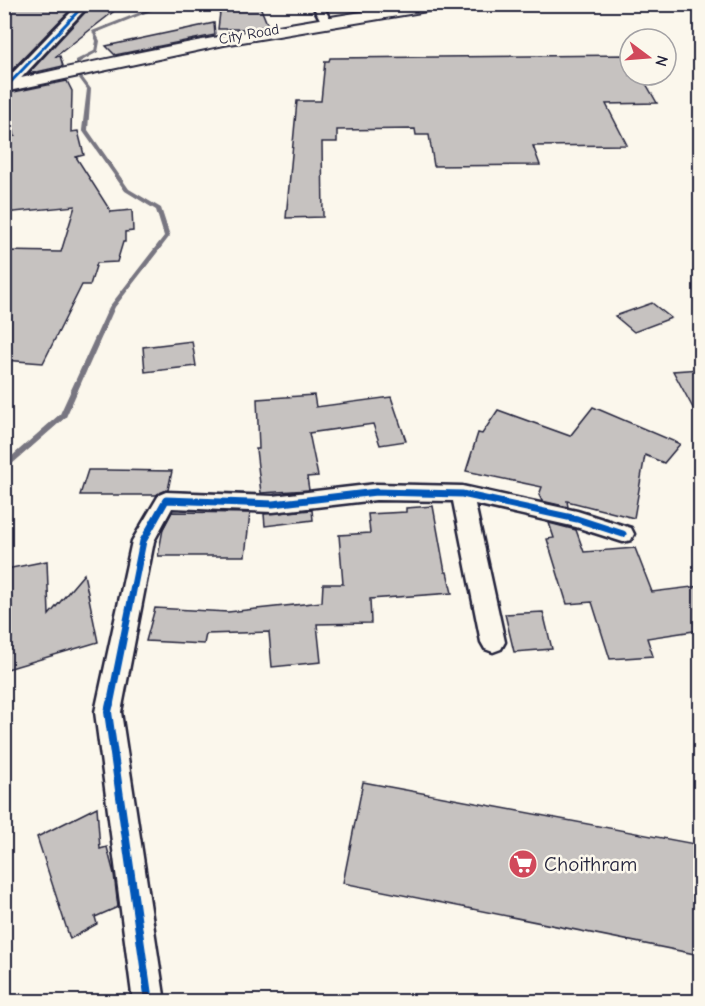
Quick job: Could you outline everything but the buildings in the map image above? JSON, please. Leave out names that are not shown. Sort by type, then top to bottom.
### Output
[{"type":"main road","name":"City Road","points":[[6,87],[90,66],[216,40],[445,4]]},
{"type":"street","points":[[6,87],[85,4]]},
{"type":"street","points":[[317,4],[326,21]]},
{"type":"street","points":[[149,1002],[108,712],[143,541],[166,500],[273,504],[376,492],[462,494],[577,519],[623,534]]},
{"type":"street","points":[[462,494],[493,642]]},
{"type":"waterway","points":[[4,468],[63,415],[112,307],[167,236],[159,209],[127,190],[85,130],[89,89],[78,74],[78,61],[96,52],[98,41],[94,32],[166,4]]},
{"type":"cycle path","points":[[7,86],[85,4]]},
{"type":"cycle path","points":[[149,1002],[108,712],[143,541],[166,500],[273,504],[376,492],[462,494],[577,519],[623,534]]},
{"type":"place","name":"Choithram","points":[[523,864]]}]
